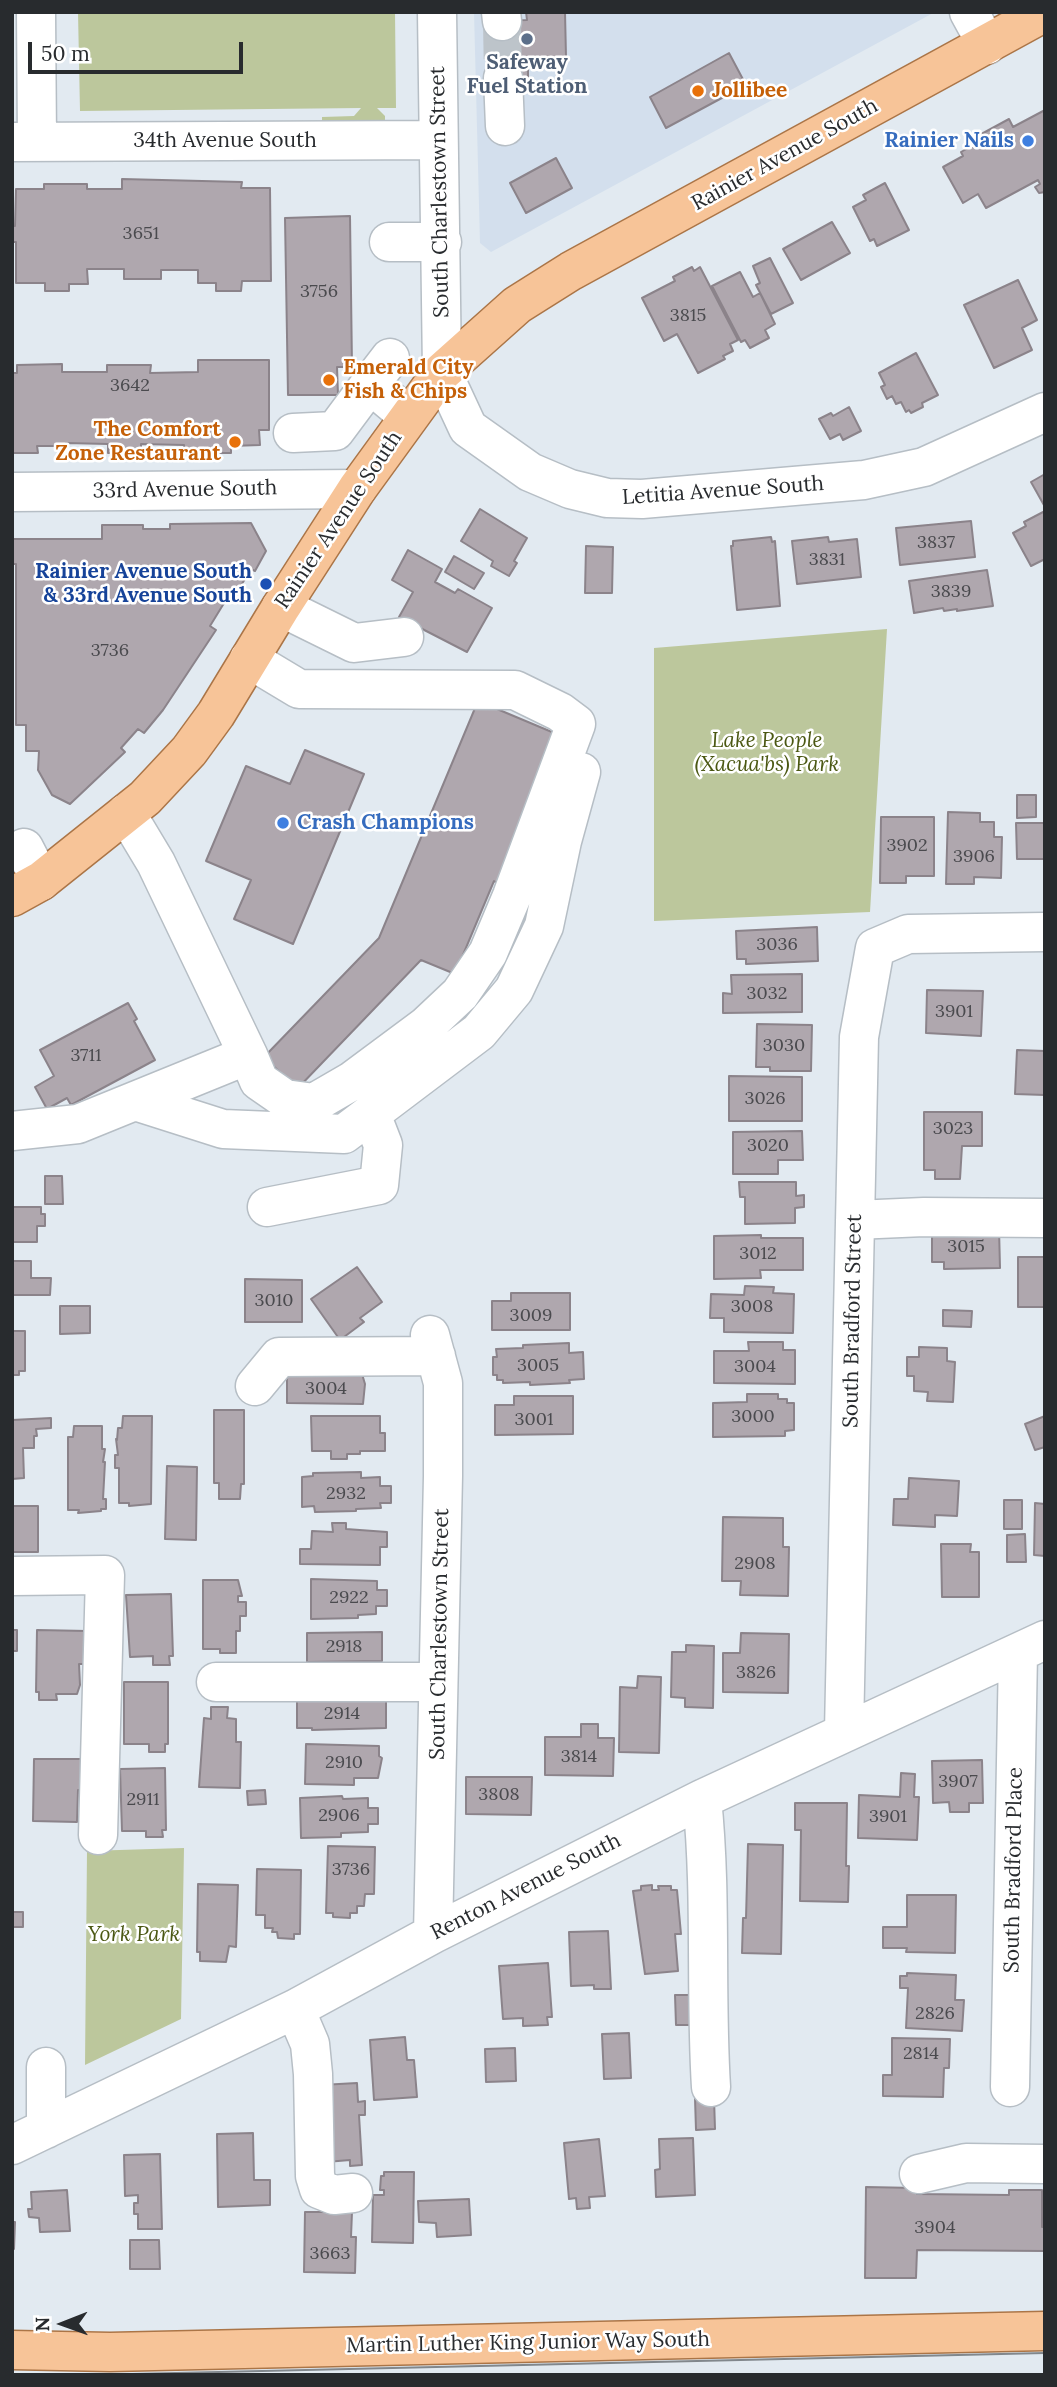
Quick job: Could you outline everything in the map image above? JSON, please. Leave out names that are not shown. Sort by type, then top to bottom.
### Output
[{"type":"main road","name":"Rainier Avenue South","points":[[26,875],[126,813],[145,798],[189,751],[216,714],[357,489],[408,416],[442,372],[517,305],[978,28],[1045,12]]},
{"type":"main road","name":"Martin Luther King Junior Way South","points":[[12,2350],[110,2352],[1045,2332]]},
{"type":"street","points":[[25,142],[36,12]]},
{"type":"street","name":"South Charlestown Street","points":[[437,12],[442,372]]},
{"type":"street","points":[[503,78],[505,126]]},
{"type":"street","name":"34th Avenue South","points":[[25,142],[438,140]]},
{"type":"street","points":[[389,242],[442,242]]},
{"type":"street","points":[[293,433],[335,431],[380,371],[408,416]]},
{"type":"street","name":"Letitia Avenue South","points":[[442,372],[468,428],[530,472],[570,489],[607,498],[642,499],[864,480],[924,467],[1045,412]]},
{"type":"street","name":"33rd Avenue South","points":[[12,492],[357,489]]},
{"type":"street","points":[[281,607],[354,643],[404,637]]},
{"type":"street","points":[[135,1101],[223,1129],[344,1134],[479,1032],[514,990],[544,926],[562,841],[581,776],[576,724],[560,712],[515,690],[299,689],[248,659]]},
{"type":"street","points":[[126,813],[156,863],[259,1082],[285,1099],[314,1104],[352,1082],[426,1026],[460,993],[488,953],[576,724]]},
{"type":"street","name":"South Bradford Street","points":[[845,1731],[859,1037],[875,948],[908,934],[1045,932]]},
{"type":"street","points":[[12,1131],[78,1124],[248,1055]]},
{"type":"street","points":[[267,1207],[379,1185],[383,1145],[371,1114]]},
{"type":"street","points":[[855,1220],[924,1217],[1045,1218]]},
{"type":"street","name":"South Charlestown Street","points":[[255,1386],[279,1357],[433,1346],[443,1383],[433,1934]]},
{"type":"street","points":[[12,1576],[104,1575],[98,1835]]},
{"type":"street","name":"Renton Avenue South","points":[[12,2146],[295,2009],[433,1934],[702,1799],[1032,1646]]},
{"type":"street","name":"South Bradford Place","points":[[1010,2087],[1032,1646]]},
{"type":"street","points":[[216,1682],[438,1682]]},
{"type":"street","points":[[702,1799],[708,1854],[708,2029],[711,2087]]},
{"type":"street","points":[[295,2009],[310,2044],[315,2176],[319,2189],[334,2195],[353,2193]]},
{"type":"street","points":[[46,2067],[46,2129]]},
{"type":"street","points":[[919,2174],[966,2163],[1045,2164]]},
{"type":"shaded area","points":[[474,12],[935,12],[491,252],[480,243]]},
{"type":"green space","points":[[78,12],[395,12],[396,108],[377,108],[385,116],[385,124],[322,124],[322,117],[354,116],[361,108],[80,111]]},
{"type":"green space","name":"Lake People (Xacua'bs) Park","points":[[887,629],[870,912],[654,921],[654,648]]},
{"type":"green space","name":"York Park","points":[[184,1848],[181,2019],[85,2065],[87,1851]]},
{"type":"building","name":"Safeway Fuel Station","points":[[526,12],[565,12],[566,57],[528,58],[528,78],[489,79],[488,21],[527,20]]},
{"type":"building","name":"Jollibee","points":[[729,53],[746,85],[666,128],[650,97]]},
{"type":"building","points":[[1045,110],[1045,192],[1039,193],[1035,187],[1040,184],[1038,180],[986,208],[978,194],[963,203],[943,167],[963,156],[961,152],[977,143],[974,138],[1009,119],[1013,127]]},
{"type":"building","points":[[556,158],[572,188],[526,213],[510,183]]},
{"type":"building","points":[[122,179],[242,182],[241,188],[270,188],[271,281],[242,281],[241,291],[216,291],[216,283],[198,283],[198,270],[161,270],[161,279],[124,279],[124,269],[87,269],[88,284],[69,284],[69,291],[45,291],[45,283],[16,283],[16,242],[12,242],[12,226],[15,226],[16,189],[44,189],[44,184],[87,184],[87,189],[122,189]]},
{"type":"building","points":[[885,183],[909,230],[877,246],[874,239],[870,241],[853,207],[866,200],[863,195]]},
{"type":"building","points":[[350,216],[352,367],[337,367],[338,395],[288,395],[285,218]]},
{"type":"building","points":[[832,222],[850,253],[801,280],[783,249]]},
{"type":"building","points":[[770,258],[793,303],[771,314],[756,285],[760,283],[753,266]]},
{"type":"building","points":[[692,267],[694,271],[700,267],[738,340],[730,344],[733,351],[723,356],[725,359],[698,373],[677,334],[664,341],[642,298],[675,281],[673,277]]},
{"type":"building","points":[[740,272],[753,297],[760,293],[775,324],[765,330],[769,338],[750,348],[745,340],[741,342],[712,286]]},
{"type":"building","points":[[1018,280],[1037,320],[1022,328],[1032,350],[994,368],[964,305]]},
{"type":"building","points":[[916,353],[938,395],[922,403],[923,407],[911,413],[909,410],[906,412],[901,402],[896,404],[892,396],[887,399],[881,387],[885,385],[879,373]]},
{"type":"building","points":[[198,360],[269,360],[269,430],[259,430],[260,445],[231,446],[231,453],[184,453],[184,445],[141,444],[141,453],[108,453],[108,444],[66,443],[66,446],[37,446],[38,453],[12,453],[12,373],[17,373],[17,365],[62,364],[62,372],[107,372],[107,365],[151,365],[150,373],[198,372]]},
{"type":"building","points":[[849,407],[861,431],[843,440],[840,434],[830,439],[819,419],[831,413],[833,416]]},
{"type":"building","points":[[1045,474],[1045,507],[1031,482]]},
{"type":"building","points":[[480,509],[527,538],[509,576],[491,566],[493,561],[461,541]]},
{"type":"building","points":[[1045,511],[1045,559],[1031,566],[1013,533],[1026,526],[1024,522]]},
{"type":"building","points":[[971,521],[975,557],[900,565],[896,528]]},
{"type":"building","points":[[251,523],[266,551],[255,571],[251,569],[234,597],[229,595],[210,626],[216,630],[163,710],[144,733],[138,729],[121,748],[125,752],[70,804],[52,795],[38,770],[39,751],[26,751],[26,725],[16,725],[16,564],[13,564],[13,539],[102,539],[102,525],[143,525],[143,529],[170,529],[170,524]]},
{"type":"building","points":[[771,537],[772,542],[775,541],[780,606],[737,610],[731,546],[733,541]]},
{"type":"building","points":[[828,537],[829,542],[857,539],[861,577],[797,584],[792,541]]},
{"type":"building","points":[[586,546],[613,547],[612,593],[585,593]]},
{"type":"building","points":[[408,550],[442,569],[435,582],[455,593],[458,589],[492,608],[467,652],[399,617],[413,592],[392,580]]},
{"type":"building","points":[[454,556],[484,573],[474,589],[445,572]]},
{"type":"building","points":[[987,570],[993,606],[957,611],[944,611],[943,608],[914,613],[909,581]]},
{"type":"building","points":[[478,701],[559,735],[497,883],[494,881],[455,974],[421,960],[297,1089],[264,1057],[379,938]]},
{"type":"building","name":"Crash Champions","points":[[305,750],[364,774],[293,944],[234,919],[251,880],[206,861],[246,766],[290,784]]},
{"type":"building","points":[[1017,795],[1036,795],[1036,817],[1017,818]]},
{"type":"building","points":[[948,812],[980,813],[980,822],[994,822],[994,837],[1002,837],[1001,878],[974,877],[974,884],[946,884]]},
{"type":"building","points":[[881,817],[934,817],[934,876],[906,876],[906,883],[880,883]]},
{"type":"building","points":[[1016,823],[1045,823],[1045,859],[1017,859]]},
{"type":"building","points":[[817,927],[818,961],[746,964],[746,959],[737,959],[736,931]]},
{"type":"building","points":[[802,974],[802,1012],[723,1013],[723,993],[732,994],[731,975]]},
{"type":"building","points":[[927,990],[983,991],[981,1036],[926,1033]]},
{"type":"building","points":[[128,1003],[137,1019],[134,1021],[155,1060],[71,1105],[67,1098],[47,1109],[35,1087],[54,1076],[40,1050]]},
{"type":"building","points":[[757,1024],[812,1025],[811,1071],[770,1071],[770,1067],[756,1067]]},
{"type":"building","points":[[1017,1050],[1045,1051],[1045,1095],[1015,1094]]},
{"type":"building","points":[[729,1076],[802,1077],[802,1121],[729,1121]]},
{"type":"building","points":[[924,1112],[982,1112],[982,1146],[962,1146],[960,1179],[935,1179],[935,1170],[924,1170]]},
{"type":"building","points":[[802,1131],[803,1160],[778,1160],[778,1174],[733,1174],[733,1132]]},
{"type":"building","points":[[45,1176],[62,1176],[63,1204],[45,1204]]},
{"type":"building","points":[[739,1182],[796,1182],[796,1196],[804,1195],[804,1207],[795,1208],[795,1223],[745,1224],[745,1197],[740,1197]]},
{"type":"building","points":[[12,1207],[41,1207],[41,1214],[45,1214],[45,1226],[37,1226],[37,1242],[12,1242]]},
{"type":"building","points":[[999,1228],[1000,1268],[944,1269],[944,1262],[932,1262],[932,1233]]},
{"type":"building","points":[[761,1235],[761,1238],[803,1238],[803,1270],[760,1270],[761,1278],[714,1279],[714,1236]]},
{"type":"building","points":[[1018,1257],[1045,1257],[1045,1307],[1018,1307]]},
{"type":"building","points":[[12,1261],[31,1261],[31,1278],[51,1278],[50,1295],[12,1295]]},
{"type":"building","points":[[357,1267],[382,1302],[360,1318],[364,1322],[340,1340],[311,1299]]},
{"type":"building","points":[[245,1279],[302,1280],[302,1322],[245,1322]]},
{"type":"building","points":[[745,1286],[774,1287],[773,1293],[794,1294],[793,1333],[724,1332],[724,1318],[710,1318],[711,1294],[744,1295]]},
{"type":"building","points":[[511,1293],[570,1293],[570,1330],[492,1330],[492,1301],[511,1301]]},
{"type":"building","points":[[60,1306],[90,1306],[90,1333],[60,1334]]},
{"type":"building","points":[[943,1310],[972,1311],[971,1327],[943,1326]]},
{"type":"building","points":[[12,1331],[25,1331],[25,1371],[19,1371],[19,1375],[12,1375]]},
{"type":"building","points":[[748,1342],[783,1342],[783,1350],[795,1350],[795,1384],[714,1383],[714,1351],[749,1351]]},
{"type":"building","points":[[569,1343],[569,1353],[583,1352],[584,1379],[569,1380],[570,1383],[530,1385],[530,1382],[503,1383],[503,1380],[497,1380],[497,1375],[493,1375],[496,1349]]},
{"type":"building","points":[[919,1347],[947,1348],[947,1361],[955,1362],[953,1402],[927,1401],[928,1392],[914,1391],[914,1376],[907,1376],[907,1357],[919,1357]]},
{"type":"building","points":[[287,1373],[362,1374],[365,1384],[363,1404],[287,1403]]},
{"type":"building","points":[[747,1394],[778,1394],[778,1399],[787,1399],[787,1403],[794,1403],[794,1430],[785,1431],[785,1436],[713,1437],[713,1403],[747,1402]]},
{"type":"building","points":[[514,1396],[573,1396],[573,1434],[495,1435],[495,1405],[514,1405]]},
{"type":"building","points":[[214,1410],[244,1410],[244,1484],[241,1484],[240,1499],[219,1499],[219,1483],[214,1483]]},
{"type":"building","points":[[123,1416],[152,1416],[151,1504],[129,1506],[129,1503],[119,1503],[119,1468],[115,1468],[115,1455],[118,1455],[116,1439],[118,1428],[122,1428]]},
{"type":"building","points":[[311,1416],[380,1416],[380,1433],[385,1433],[385,1451],[360,1451],[360,1454],[347,1454],[347,1459],[331,1459],[331,1451],[312,1451]]},
{"type":"building","points":[[1045,1416],[1045,1447],[1035,1450],[1025,1424]]},
{"type":"building","points":[[51,1418],[51,1428],[36,1429],[34,1448],[23,1448],[24,1478],[12,1479],[12,1420]]},
{"type":"building","points":[[74,1426],[102,1426],[102,1449],[105,1449],[103,1499],[106,1499],[106,1509],[101,1511],[78,1513],[79,1510],[68,1510],[68,1437],[73,1437]]},
{"type":"building","points":[[167,1466],[197,1467],[196,1540],[165,1539]]},
{"type":"building","points":[[361,1472],[361,1478],[380,1477],[380,1486],[391,1486],[391,1503],[380,1503],[381,1508],[356,1511],[315,1512],[314,1506],[302,1507],[302,1477],[313,1476],[313,1473]]},
{"type":"building","points":[[909,1478],[959,1481],[957,1516],[935,1515],[935,1527],[893,1525],[894,1499],[908,1499]]},
{"type":"building","points":[[1004,1500],[1022,1500],[1022,1529],[1004,1529]]},
{"type":"building","points":[[1035,1503],[1045,1504],[1045,1556],[1034,1555]]},
{"type":"building","points":[[12,1506],[38,1506],[38,1552],[12,1552]]},
{"type":"building","points":[[723,1517],[783,1518],[783,1547],[789,1547],[788,1596],[740,1595],[741,1581],[722,1581]]},
{"type":"building","points":[[332,1523],[346,1523],[346,1529],[387,1532],[387,1547],[380,1547],[380,1565],[300,1564],[300,1549],[311,1549],[312,1531],[333,1532]]},
{"type":"building","points":[[1025,1534],[1026,1562],[1007,1562],[1007,1535]]},
{"type":"building","points":[[941,1544],[971,1544],[970,1552],[979,1552],[979,1597],[942,1597]]},
{"type":"building","points":[[311,1579],[377,1581],[377,1590],[387,1590],[387,1606],[376,1606],[376,1614],[358,1615],[358,1618],[311,1619]]},
{"type":"building","points":[[203,1580],[238,1580],[242,1596],[238,1596],[238,1602],[246,1602],[246,1616],[240,1616],[240,1631],[236,1631],[236,1653],[203,1649]]},
{"type":"building","points":[[171,1594],[173,1656],[169,1656],[170,1665],[153,1665],[153,1656],[130,1657],[126,1595]]},
{"type":"building","points":[[12,1630],[17,1630],[17,1651],[13,1651],[13,1658]]},
{"type":"building","points":[[37,1630],[87,1631],[86,1664],[79,1664],[80,1685],[77,1694],[56,1694],[57,1700],[39,1700],[39,1692],[36,1692]]},
{"type":"building","points":[[382,1632],[382,1661],[307,1662],[307,1633]]},
{"type":"building","points":[[741,1633],[789,1634],[788,1693],[723,1692],[723,1653],[740,1653]]},
{"type":"building","points":[[686,1645],[714,1646],[713,1708],[685,1707],[685,1698],[671,1697],[672,1652],[686,1652]]},
{"type":"building","points":[[638,1676],[661,1677],[659,1753],[619,1752],[620,1687],[637,1688]]},
{"type":"building","points":[[124,1682],[168,1682],[168,1744],[165,1744],[165,1752],[149,1752],[149,1744],[124,1744]]},
{"type":"building","points":[[297,1699],[386,1699],[386,1728],[297,1728]]},
{"type":"building","points":[[211,1707],[228,1707],[227,1718],[236,1719],[236,1742],[241,1742],[240,1788],[199,1787],[204,1718],[211,1719]]},
{"type":"building","points":[[581,1724],[598,1724],[598,1738],[614,1738],[613,1776],[545,1775],[545,1737],[581,1737]]},
{"type":"building","points":[[306,1744],[379,1746],[379,1756],[382,1758],[378,1778],[354,1778],[354,1785],[305,1784]]},
{"type":"building","points":[[34,1759],[84,1759],[84,1790],[78,1790],[77,1822],[33,1821]]},
{"type":"building","points":[[982,1760],[983,1803],[969,1803],[969,1812],[950,1812],[949,1802],[933,1803],[932,1761]]},
{"type":"building","points":[[165,1768],[166,1830],[162,1830],[163,1837],[146,1837],[146,1831],[122,1831],[120,1769]]},
{"type":"building","points":[[901,1773],[915,1774],[914,1797],[919,1797],[917,1840],[858,1838],[859,1795],[900,1797]]},
{"type":"building","points":[[466,1777],[532,1777],[531,1815],[466,1814]]},
{"type":"building","points":[[265,1790],[266,1804],[248,1805],[247,1791]]},
{"type":"building","points":[[342,1796],[343,1799],[368,1798],[368,1808],[378,1808],[378,1824],[368,1824],[368,1832],[341,1833],[341,1837],[301,1838],[300,1798]]},
{"type":"building","points":[[795,1803],[847,1803],[848,1902],[800,1901],[801,1830],[795,1830]]},
{"type":"building","points":[[748,1844],[783,1845],[781,1954],[742,1953]]},
{"type":"building","points":[[328,1846],[375,1847],[374,1894],[365,1894],[364,1906],[357,1906],[357,1913],[350,1913],[350,1918],[333,1917],[333,1913],[326,1913]]},
{"type":"building","points":[[257,1869],[301,1870],[300,1934],[294,1934],[294,1939],[278,1938],[277,1932],[272,1932],[273,1928],[265,1928],[265,1915],[256,1915]]},
{"type":"building","points":[[198,1884],[238,1885],[236,1947],[229,1946],[226,1962],[200,1961],[200,1952],[197,1952]]},
{"type":"building","points":[[652,1885],[652,1890],[659,1890],[658,1886],[671,1886],[671,1890],[677,1890],[681,1934],[675,1934],[678,1971],[645,1974],[633,1891],[641,1890],[641,1886]]},
{"type":"building","points":[[907,1895],[956,1895],[955,1953],[906,1952],[907,1948],[883,1948],[883,1927],[907,1927]]},
{"type":"building","points":[[12,1912],[23,1912],[23,1927],[12,1927]]},
{"type":"building","points":[[608,1931],[611,1989],[594,1989],[594,1985],[571,1986],[569,1932]]},
{"type":"building","points":[[548,1963],[552,2017],[547,2017],[548,2025],[523,2026],[523,2018],[503,2019],[499,1966]]},
{"type":"building","points":[[907,1973],[956,1975],[955,2000],[964,2000],[962,2031],[906,2028],[908,1988],[900,1988],[900,1976],[907,1976]]},
{"type":"building","points":[[675,1995],[699,1995],[699,2025],[676,2025]]},
{"type":"building","points":[[629,2033],[631,2078],[604,2079],[602,2034]]},
{"type":"building","points":[[405,2037],[407,2060],[414,2060],[417,2097],[374,2100],[370,2040]]},
{"type":"building","points":[[892,2038],[950,2039],[949,2068],[944,2068],[943,2097],[883,2096],[883,2075],[892,2075]]},
{"type":"building","points":[[515,2048],[516,2081],[486,2082],[485,2049]]},
{"type":"building","points":[[357,2083],[358,2102],[365,2101],[365,2115],[359,2115],[362,2165],[350,2166],[350,2160],[326,2162],[321,2085]]},
{"type":"building","points":[[695,2098],[714,2098],[715,2129],[696,2130]]},
{"type":"building","points":[[253,2133],[254,2180],[270,2180],[270,2205],[218,2207],[217,2134]]},
{"type":"building","points":[[693,2138],[695,2195],[656,2197],[655,2170],[660,2169],[659,2139]]},
{"type":"building","points":[[599,2139],[605,2196],[589,2197],[590,2208],[577,2209],[576,2198],[569,2199],[564,2143]]},
{"type":"building","points":[[160,2154],[162,2229],[138,2229],[138,2214],[134,2214],[134,2203],[138,2203],[138,2195],[125,2196],[124,2155]]},
{"type":"building","points":[[384,2172],[414,2172],[413,2243],[372,2242],[373,2195],[384,2195],[384,2190],[380,2190]]},
{"type":"building","points":[[866,2187],[916,2188],[917,2194],[1009,2195],[1009,2190],[1042,2190],[1045,2251],[917,2250],[916,2278],[865,2278]]},
{"type":"building","points":[[67,2190],[70,2231],[40,2232],[39,2218],[29,2217],[28,2209],[32,2209],[31,2192]]},
{"type":"building","points":[[469,2199],[471,2235],[437,2237],[436,2223],[419,2222],[418,2201]]},
{"type":"building","points":[[305,2212],[352,2212],[351,2237],[356,2237],[355,2273],[304,2272]]},
{"type":"building","points":[[12,2222],[15,2222],[14,2249],[12,2249]]},
{"type":"building","points":[[130,2240],[159,2240],[160,2269],[130,2269]]},
{"type":"tunnel","points":[[502,21],[503,78]]},
{"type":"tram line","points":[[88,2375],[1045,2353]]},
{"type":"place","name":"Safeway Fuel Station","points":[[527,39]]},
{"type":"place","name":"Jollibee","points":[[698,91]]},
{"type":"place","name":"Rainier Nails","points":[[1028,141]]},
{"type":"place","name":"Emerald City Fish & Chips","points":[[329,380]]},
{"type":"place","name":"The Comfort Zone Restaurant","points":[[235,442]]},
{"type":"place","name":"Rainier Avenue South & 33rd Avenue South","points":[[266,584]]},
{"type":"place","name":"Crash Champions","points":[[283,823]]}]
